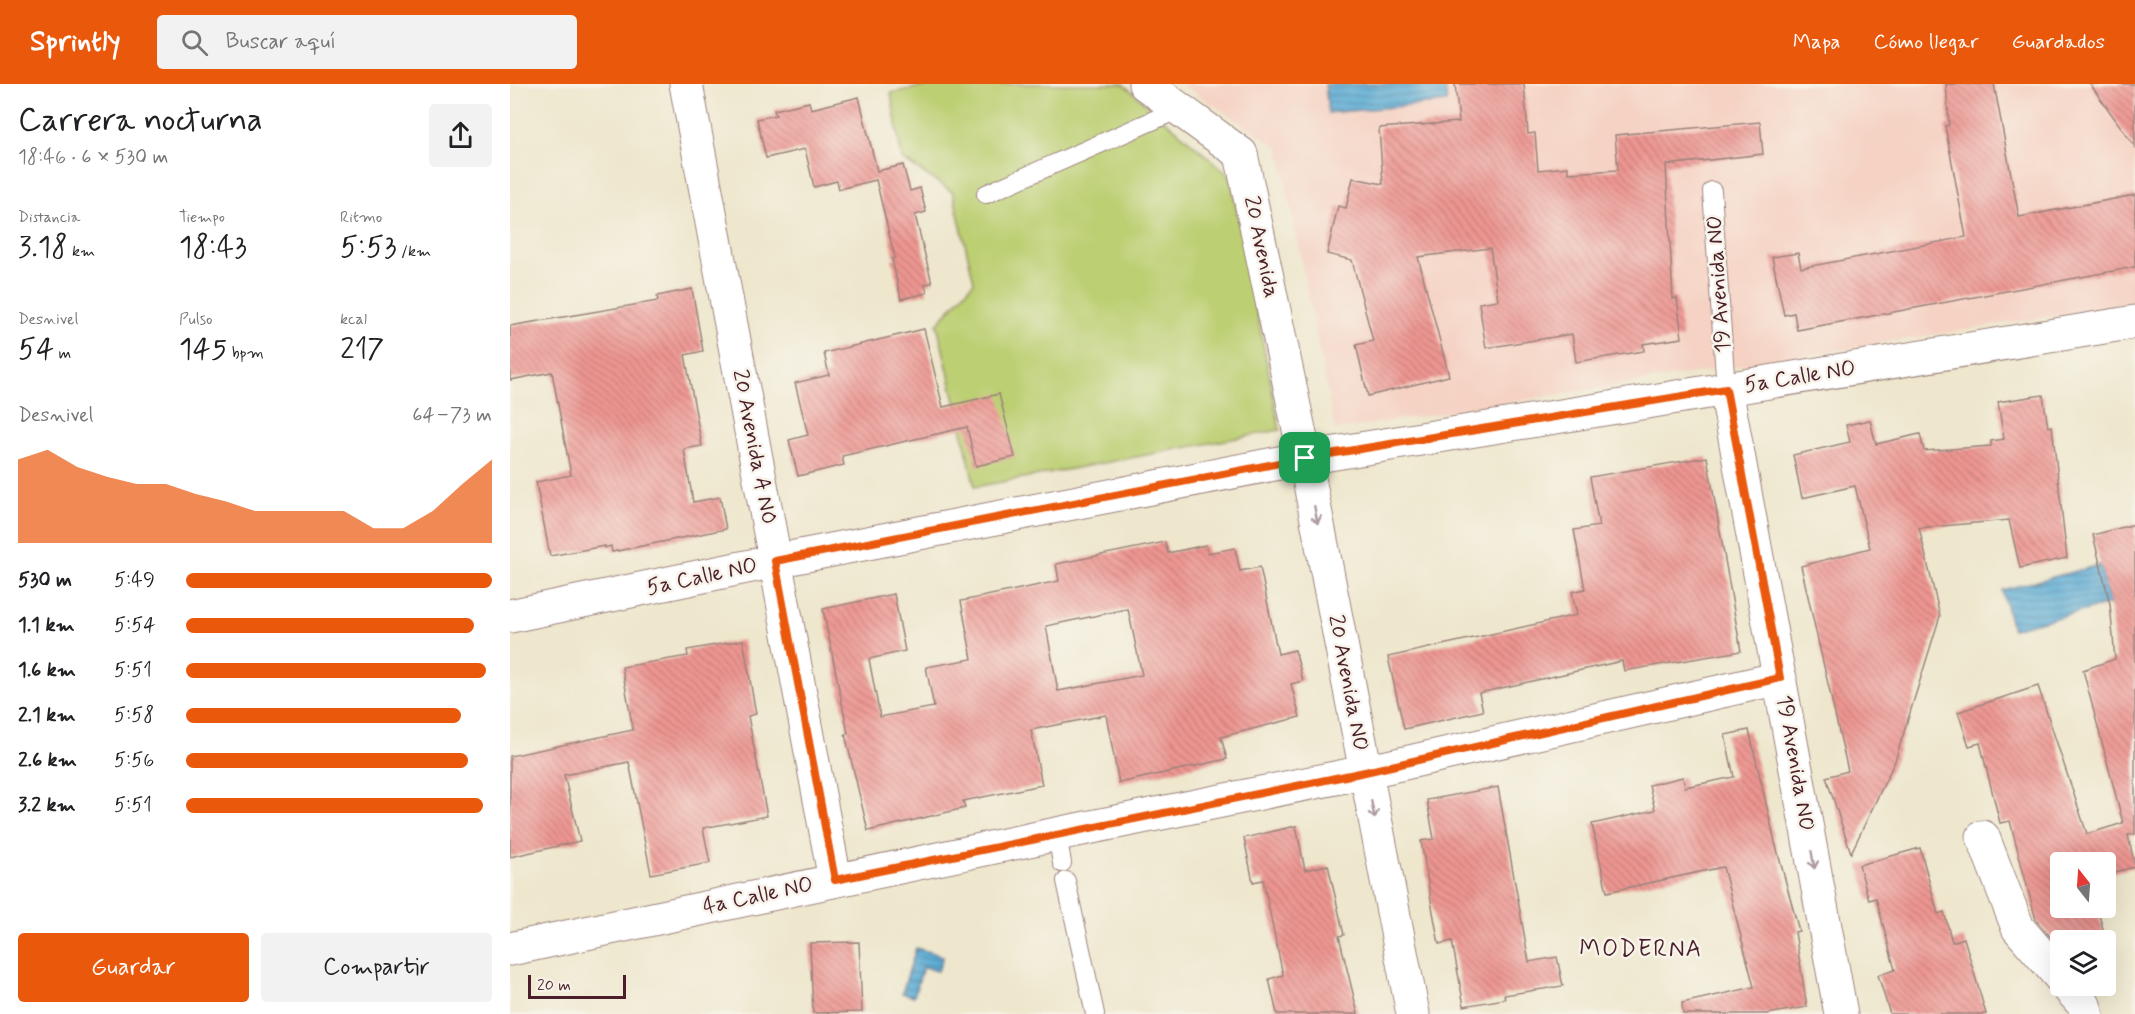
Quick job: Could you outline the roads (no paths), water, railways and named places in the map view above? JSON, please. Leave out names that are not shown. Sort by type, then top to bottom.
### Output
[{"type":"street","name":"20 Avenida A NO","points":[[686,84],[835,880]]},
{"type":"street","name":"20 Avenida","points":[[1145,84],[1241,154],[1305,458]]},
{"type":"street","name":"5a Calle NO","points":[[510,616],[775,561],[1305,458],[2135,322]]},
{"type":"street","name":"19 Avenida NO","points":[[1726,389],[1841,1014]]},
{"type":"street","name":"20 Avenida NO","points":[[1305,458],[1413,1014]]},
{"type":"street","name":"4a Calle NO","points":[[510,949],[835,880],[1062,859],[1365,772],[1780,678]]},
{"type":"street","points":[[1983,837],[2018,928],[2050,965]]},
{"type":"street","points":[[2076,996],[2084,1005],[2086,1014]]},
{"type":"lane","points":[[986,194],[1179,109]]},
{"type":"lane","name":"19 Avenida NO","points":[[1712,190],[1726,389]]},
{"type":"lane","points":[[1062,859],[1095,1014]]},
{"type":"water","points":[[1325,84],[1445,84],[1447,102],[1328,113]]},
{"type":"water","points":[[2100,565],[2110,604],[2012,629],[2002,590]]},
{"type":"water","points":[[916,948],[943,956],[938,971],[923,967],[914,996],[902,993]]},
{"type":"district","name":"MODERNA","points":[[1641,949]]}]
